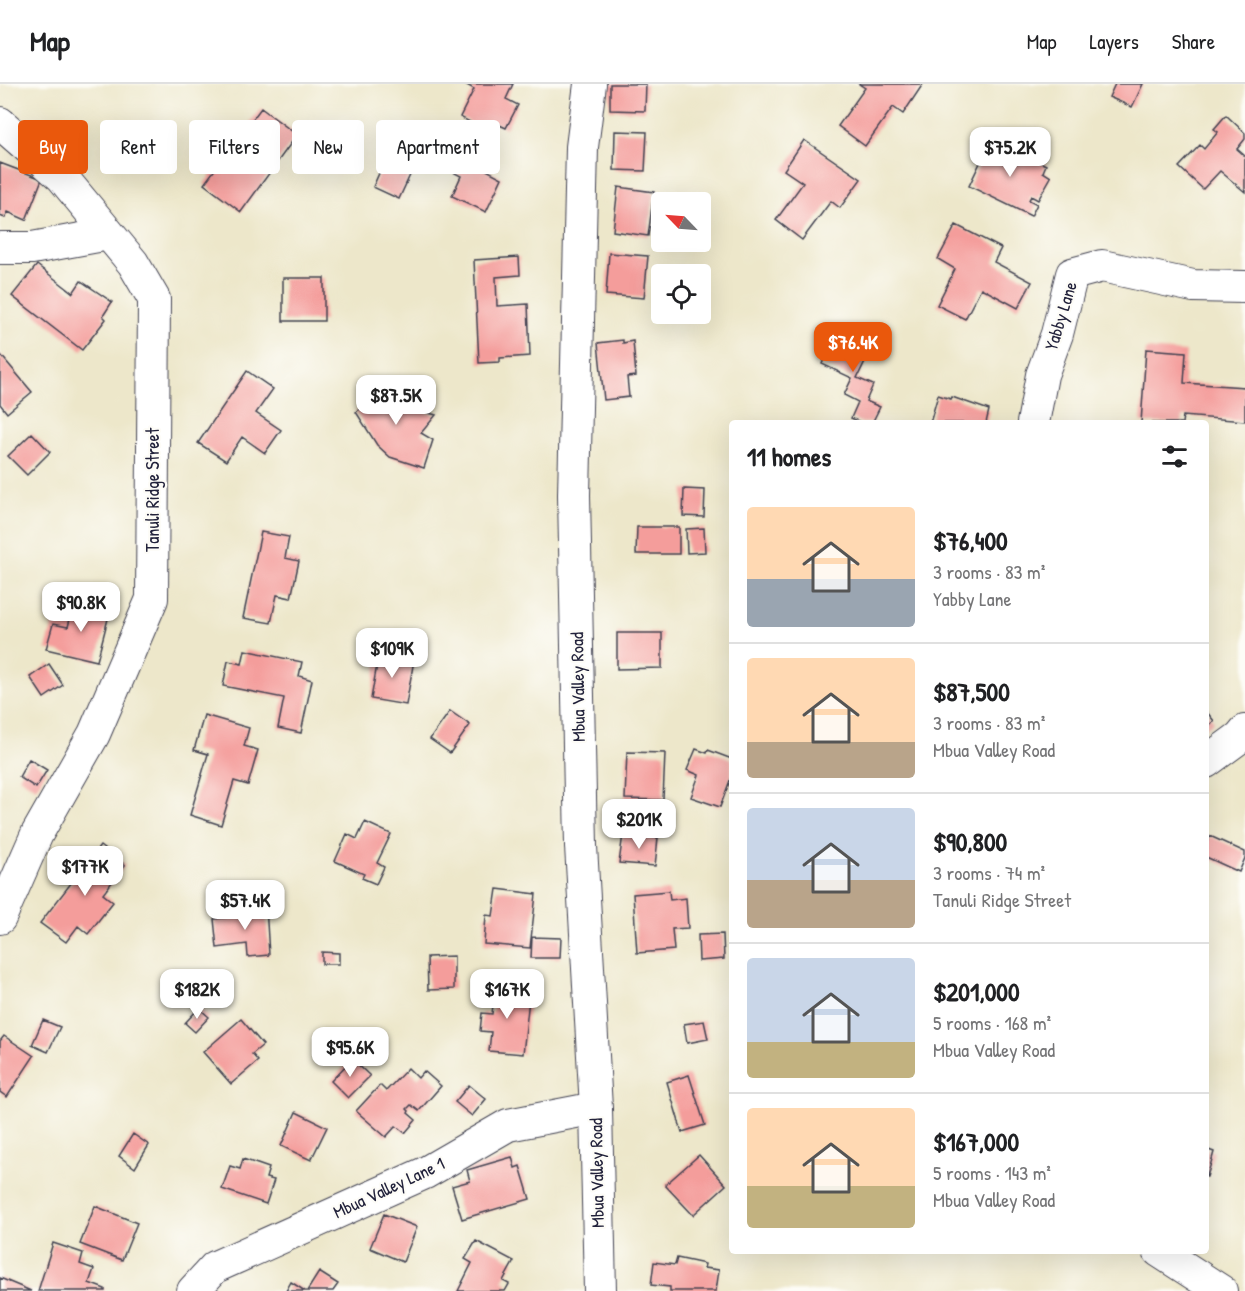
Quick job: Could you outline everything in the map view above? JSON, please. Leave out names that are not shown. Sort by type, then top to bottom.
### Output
[{"type":"street","name":"Mbua Valley Road","points":[[590,84],[582,147],[574,495],[581,846],[596,1108],[600,1291]]},
{"type":"street","name":"Tanuli Ridge Street","points":[[0,123],[62,177],[133,263],[154,298],[152,599],[94,734],[37,834],[0,918]]},
{"type":"street","points":[[0,248],[32,248],[109,234]]},
{"type":"street","name":"Yabby Lane","points":[[1034,420],[1042,375],[1057,334],[1072,274],[1102,266],[1193,285],[1245,287]]},
{"type":"street","points":[[1209,760],[1245,731]]},
{"type":"street","name":"Mbua Valley Lane 1","points":[[193,1291],[215,1267],[425,1173],[508,1125],[596,1108]]},
{"type":"street","points":[[1164,1254],[1221,1291]]},
{"type":"building","points":[[465,84],[513,84],[506,99],[518,105],[506,128],[500,125],[500,120],[466,120],[460,117],[474,89]]},
{"type":"building","points":[[610,84],[646,84],[645,111],[610,110]]},
{"type":"building","points":[[859,84],[923,84],[903,114],[893,107],[865,146],[838,126],[865,88]]},
{"type":"building","points":[[1115,84],[1143,84],[1132,107],[1109,97]]},
{"type":"building","points":[[261,108],[277,120],[252,120]]},
{"type":"building","points":[[1226,115],[1245,133],[1245,139],[1237,149],[1245,156],[1245,192],[1220,171],[1203,189],[1179,167],[1200,145],[1204,149],[1218,132],[1214,129]]},
{"type":"building","points":[[280,122],[292,131],[292,142],[280,158]]},
{"type":"building","points":[[615,131],[647,132],[645,171],[614,170]]},
{"type":"building","points":[[804,140],[861,179],[840,208],[831,201],[802,240],[776,220],[803,183],[784,170]]},
{"type":"building","points":[[991,140],[1046,165],[1043,172],[1051,177],[1038,200],[1031,196],[1029,200],[1037,204],[1031,216],[969,186]]},
{"type":"building","points":[[0,163],[18,170],[18,174],[29,174],[42,179],[26,220],[8,212],[5,218],[0,216]]},
{"type":"building","points":[[212,174],[269,174],[241,212],[204,184]]},
{"type":"building","points":[[379,174],[411,174],[399,199],[373,187]]},
{"type":"building","points":[[457,174],[494,174],[502,178],[486,212],[452,196],[461,176]]},
{"type":"building","points":[[618,187],[654,192],[651,192],[648,236],[613,231]]},
{"type":"building","points":[[956,225],[1001,248],[994,262],[1032,282],[1018,308],[981,288],[965,319],[937,305],[955,269],[938,259]]},
{"type":"building","points":[[609,253],[648,256],[644,298],[606,295]]},
{"type":"building","points":[[519,257],[520,275],[496,277],[497,306],[528,304],[530,356],[500,358],[500,362],[479,363],[474,260]]},
{"type":"building","points":[[37,265],[73,293],[81,281],[112,302],[103,316],[106,319],[82,350],[12,296]]},
{"type":"building","points":[[283,278],[324,278],[324,321],[283,321]]},
{"type":"building","points":[[838,330],[872,347],[857,378],[873,385],[866,401],[880,407],[874,420],[851,418],[858,402],[844,395],[852,378],[822,364]]},
{"type":"building","points":[[623,340],[623,343],[633,341],[636,376],[627,377],[629,397],[604,400],[598,343]]},
{"type":"building","points":[[1146,349],[1186,352],[1184,383],[1245,387],[1245,421],[1183,416],[1182,420],[1141,420]]},
{"type":"building","points":[[0,354],[32,392],[7,413],[0,404]]},
{"type":"building","points":[[247,371],[273,389],[256,413],[281,430],[265,453],[242,437],[226,461],[198,443]]},
{"type":"building","points":[[365,384],[401,392],[403,406],[436,415],[421,433],[433,440],[424,468],[390,457],[377,445],[356,412],[368,403]]},
{"type":"building","points":[[938,395],[951,399],[952,397],[989,410],[987,420],[931,420]]},
{"type":"building","points":[[32,433],[50,452],[27,475],[8,456]]},
{"type":"building","points":[[684,489],[705,490],[704,517],[683,516]]},
{"type":"building","points":[[637,527],[679,527],[679,554],[636,554]]},
{"type":"building","points":[[704,528],[705,552],[687,553],[686,529]]},
{"type":"building","points":[[261,532],[289,537],[285,558],[299,561],[291,598],[277,595],[271,623],[243,618]]},
{"type":"building","points":[[74,603],[110,611],[97,661],[46,649],[53,624],[68,627]]},
{"type":"building","points":[[617,633],[662,633],[662,668],[617,669]]},
{"type":"building","points":[[245,650],[302,662],[299,676],[312,680],[301,733],[278,728],[284,698],[223,686],[228,661],[242,664]]},
{"type":"building","points":[[379,653],[414,660],[406,705],[371,699]]},
{"type":"building","points":[[49,664],[63,685],[44,698],[30,677]]},
{"type":"building","points":[[450,711],[470,725],[450,753],[430,739]]},
{"type":"building","points":[[204,715],[249,728],[244,746],[258,750],[248,785],[234,781],[221,825],[190,815],[208,754],[194,750]]},
{"type":"building","points":[[1209,715],[1214,721],[1209,725]]},
{"type":"building","points":[[696,749],[707,753],[708,750],[729,758],[729,783],[720,807],[691,797],[699,775],[687,770]]},
{"type":"building","points":[[627,752],[665,753],[663,800],[625,799]]},
{"type":"building","points":[[29,759],[47,770],[36,788],[19,777]]},
{"type":"building","points":[[365,822],[391,834],[377,863],[384,867],[376,884],[362,878],[364,874],[335,861],[347,834],[357,839]]},
{"type":"building","points":[[623,834],[658,838],[655,866],[619,863]]},
{"type":"building","points":[[1210,836],[1245,852],[1239,872],[1209,858]]},
{"type":"building","points":[[100,846],[125,865],[103,894],[113,902],[88,934],[78,926],[66,942],[40,923]]},
{"type":"building","points":[[497,889],[536,894],[530,948],[484,944],[486,915],[493,916]]},
{"type":"building","points":[[669,891],[670,900],[686,898],[688,928],[672,929],[674,950],[637,953],[633,894]]},
{"type":"building","points":[[266,906],[269,955],[248,957],[247,944],[217,948],[214,919],[245,915],[244,908]]},
{"type":"building","points":[[723,934],[724,959],[699,961],[698,935]]},
{"type":"building","points":[[532,937],[561,938],[560,958],[531,958]]},
{"type":"building","points":[[322,952],[339,953],[339,964],[322,964]]},
{"type":"building","points":[[454,956],[454,989],[428,990],[427,957]]},
{"type":"building","points":[[495,986],[530,990],[523,1054],[489,1051],[491,1032],[480,1031],[482,1013],[492,1014]]},
{"type":"building","points":[[199,1008],[209,1017],[195,1032],[185,1023]]},
{"type":"building","points":[[241,1019],[263,1045],[252,1054],[258,1061],[231,1084],[203,1052]]},
{"type":"building","points":[[43,1020],[60,1027],[48,1052],[32,1045]]},
{"type":"building","points":[[704,1021],[708,1039],[687,1043],[684,1024]]},
{"type":"building","points":[[4,1036],[34,1056],[7,1097],[0,1092],[0,1041]]},
{"type":"building","points":[[352,1059],[370,1076],[348,1098],[331,1081]]},
{"type":"building","points":[[408,1068],[418,1078],[424,1071],[441,1086],[419,1111],[411,1105],[407,1109],[416,1120],[405,1133],[396,1126],[386,1137],[356,1111],[380,1085],[386,1091]]},
{"type":"building","points":[[689,1075],[705,1125],[682,1132],[667,1082]]},
{"type":"building","points":[[469,1085],[486,1099],[472,1116],[455,1102]]},
{"type":"building","points":[[296,1112],[327,1127],[311,1160],[281,1146]]},
{"type":"building","points":[[133,1134],[149,1145],[135,1168],[119,1156]]},
{"type":"building","points":[[1209,1150],[1214,1152],[1209,1170]]},
{"type":"building","points":[[699,1155],[726,1185],[693,1215],[665,1185]]},
{"type":"building","points":[[512,1157],[515,1168],[520,1166],[530,1199],[462,1219],[452,1186],[470,1181],[467,1170]]},
{"type":"building","points":[[243,1159],[269,1168],[266,1178],[274,1180],[266,1204],[222,1189],[230,1166],[240,1169]]},
{"type":"building","points":[[95,1206],[137,1223],[122,1260],[80,1244]]},
{"type":"building","points":[[384,1214],[417,1227],[403,1262],[370,1248]]},
{"type":"building","points":[[476,1241],[514,1261],[503,1281],[509,1284],[505,1291],[458,1291],[472,1263],[465,1259]]},
{"type":"building","points":[[53,1243],[83,1253],[80,1264],[94,1269],[89,1283],[105,1291],[38,1291]]},
{"type":"building","points":[[677,1258],[705,1264],[704,1268],[719,1270],[716,1291],[670,1291],[670,1287],[651,1285],[654,1262],[675,1265]]},
{"type":"building","points":[[319,1272],[338,1284],[333,1291],[307,1291]]},
{"type":"building","points":[[0,1278],[31,1291],[0,1291]]},
{"type":"building","points":[[291,1282],[305,1291],[286,1291]]}]
